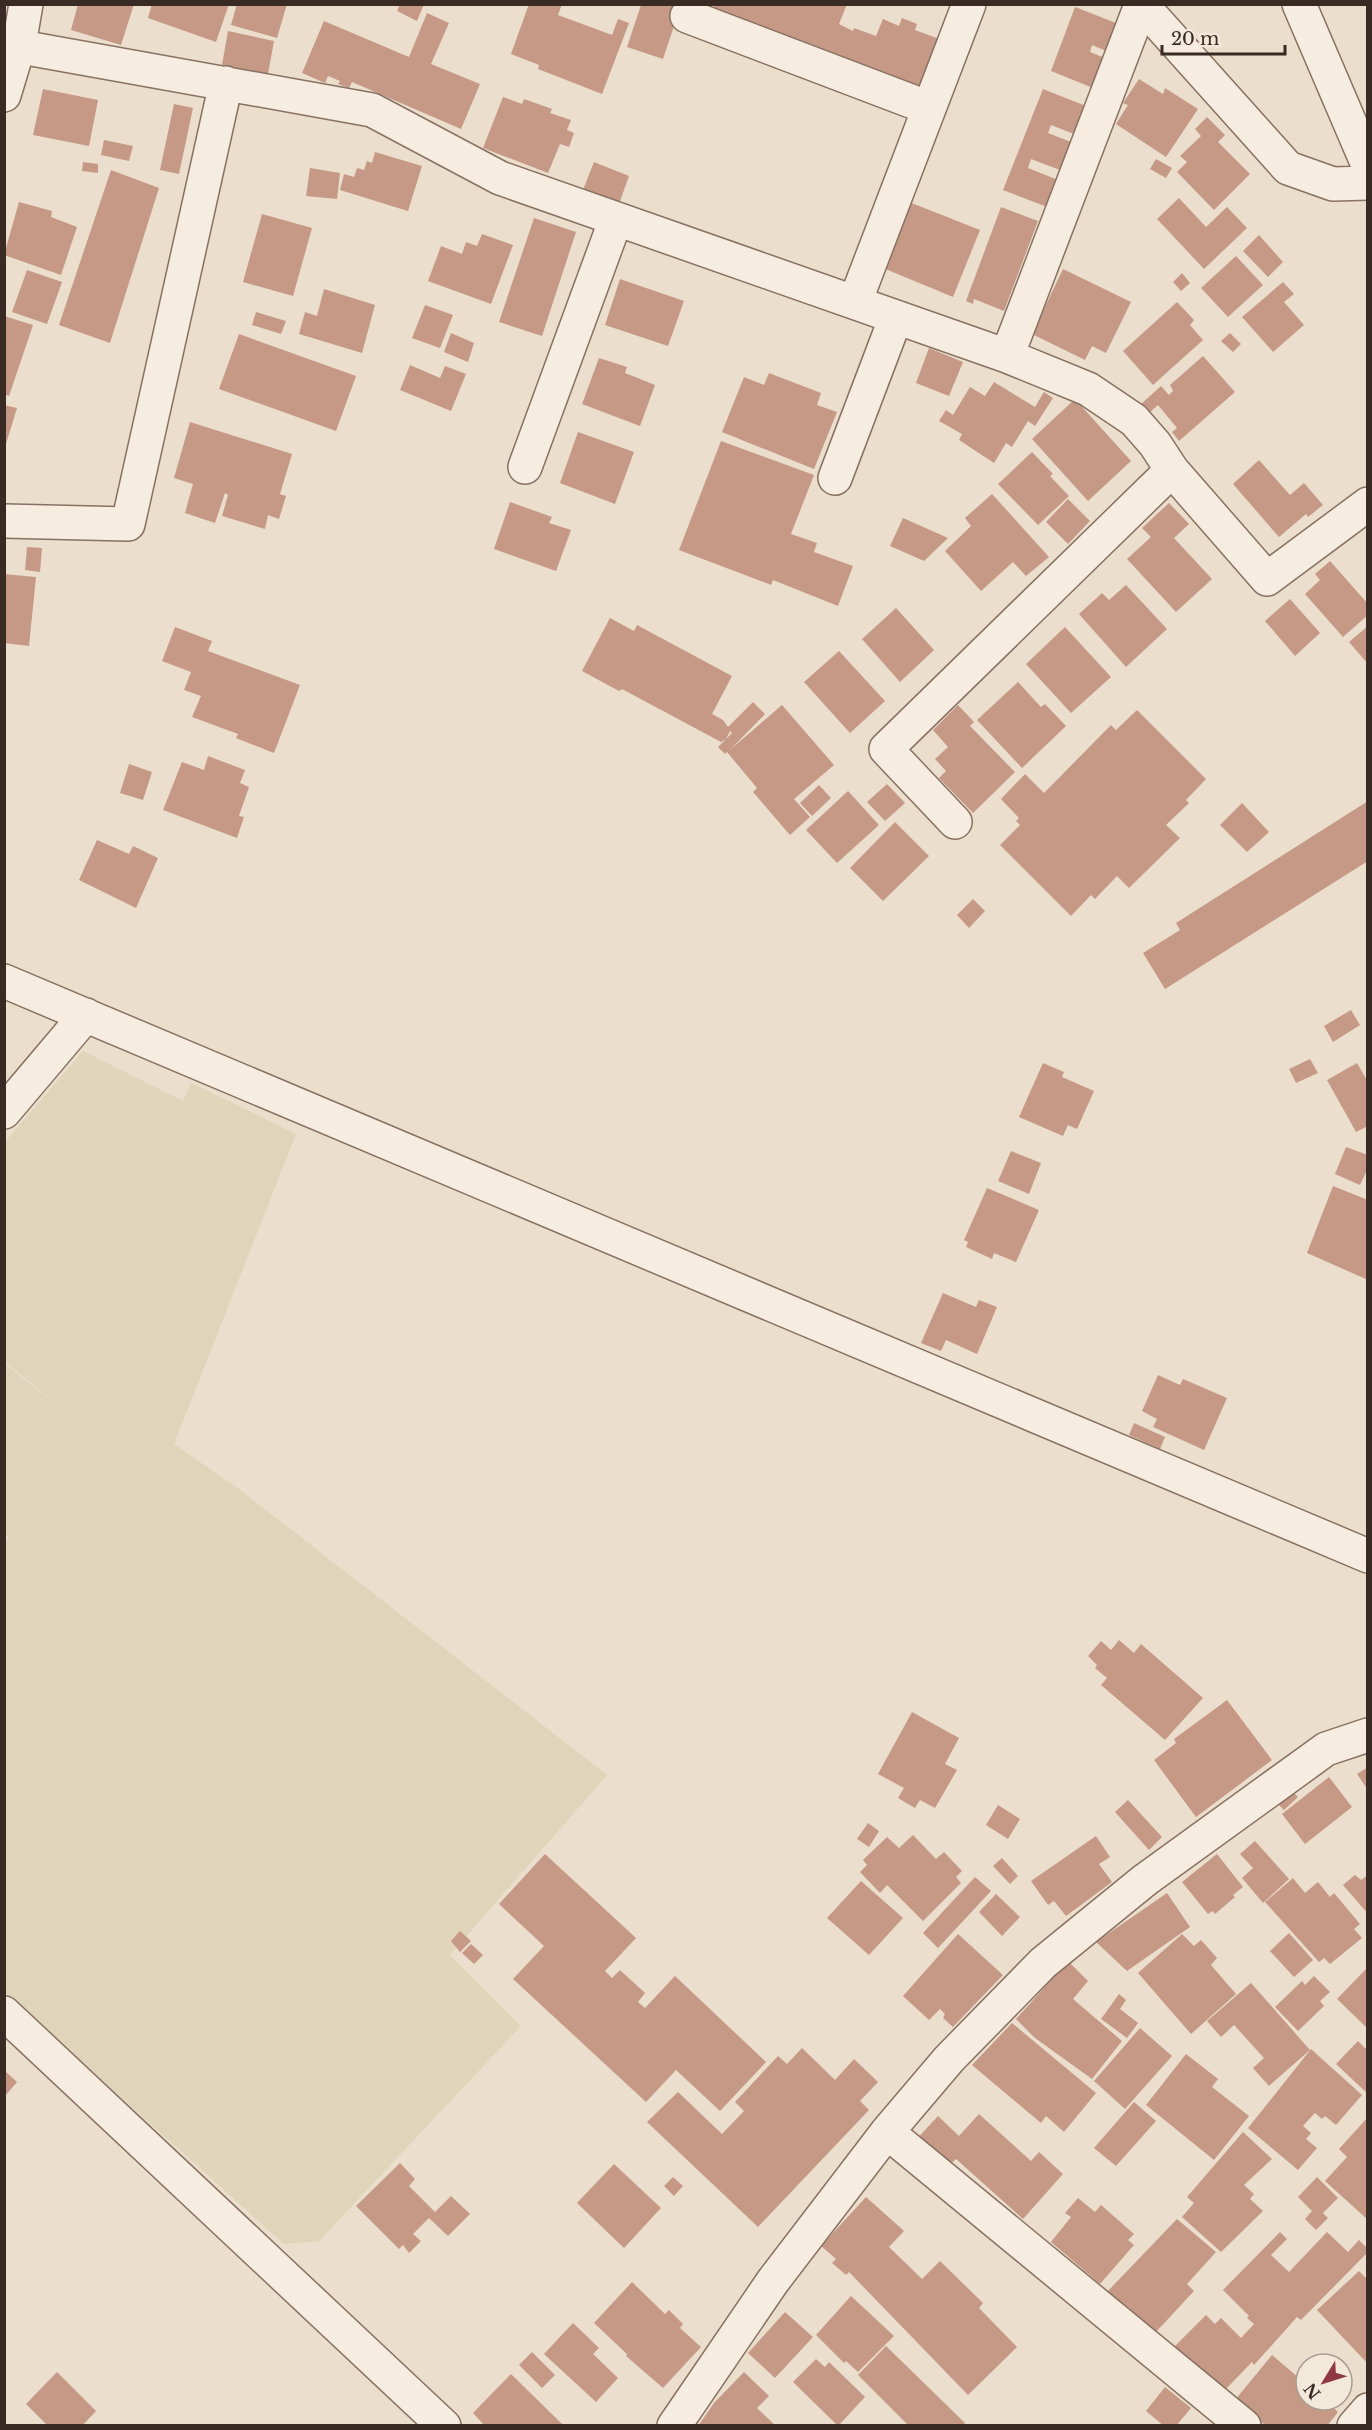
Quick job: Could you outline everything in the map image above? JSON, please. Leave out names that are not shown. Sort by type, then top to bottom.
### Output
[{"type":"street","points":[[4,95],[12,44],[26,4]]},
{"type":"street","points":[[855,302],[969,4]]},
{"type":"street","points":[[1299,4],[1368,165]]},
{"type":"street","points":[[1007,356],[1141,5],[1288,168],[1333,184],[1368,183]]},
{"type":"street","points":[[687,16],[929,108]]},
{"type":"street","points":[[12,44],[372,110],[501,178],[1007,356],[1088,389],[1134,420],[1155,444],[1172,470],[1267,579],[1368,504]]},
{"type":"street","points":[[4,521],[128,524],[226,83]]},
{"type":"street","points":[[525,467],[616,219]]},
{"type":"street","points":[[835,478],[896,317]]},
{"type":"street","points":[[955,822],[886,749],[1172,470]]},
{"type":"street","points":[[4,981],[1368,1556]]},
{"type":"street","points":[[4,1112],[86,1015]]},
{"type":"street","points":[[674,2426],[773,2281],[887,2132],[949,2059],[1044,1963],[1145,1880],[1326,1749],[1368,1735]]},
{"type":"street","points":[[4,2013],[444,2426]]},
{"type":"street","points":[[887,2132],[1244,2426]]},
{"type":"street","points":[[1354,2426],[1368,2410]]},
{"type":"shaded area","points":[[83,1051],[183,1101],[191,1083],[296,1134],[174,1444],[239,1489],[607,1775],[450,1955],[521,2026],[319,2241],[284,2244],[5,1993],[4,1544],[9,1538],[4,1534],[4,1363],[93,1434],[4,1361],[5,1142]]},
{"type":"building","points":[[78,4],[134,4],[121,45],[71,30]]},
{"type":"building","points":[[152,4],[229,4],[216,42],[148,18]]},
{"type":"building","points":[[237,4],[287,4],[277,38],[231,25]]},
{"type":"building","points":[[400,4],[424,4],[417,21],[397,11]]},
{"type":"building","points":[[529,4],[562,4],[558,15],[612,35],[618,19],[629,23],[602,94],[538,69],[539,65],[511,54]]},
{"type":"building","points":[[715,4],[847,4],[839,24],[853,31],[854,28],[876,36],[883,19],[899,26],[902,18],[917,24],[915,30],[942,40],[923,90],[794,38],[791,44],[712,12]]},
{"type":"building","points":[[641,5],[681,5],[663,59],[627,47]]},
{"type":"building","points":[[1075,7],[1116,23],[1106,51],[1092,45],[1090,52],[1105,58],[1093,88],[1051,71]]},
{"type":"building","points":[[427,13],[449,23],[431,64],[480,84],[461,129],[352,82],[349,88],[338,84],[340,81],[328,76],[325,83],[302,73],[324,21],[409,57]]},
{"type":"building","points":[[228,31],[274,41],[268,74],[222,65]]},
{"type":"building","points":[[1139,79],[1163,94],[1165,88],[1198,109],[1166,157],[1116,124],[1128,105],[1123,103]]},
{"type":"building","points":[[43,89],[98,100],[89,146],[33,135]]},
{"type":"building","points":[[1043,89],[1086,106],[1074,134],[1051,125],[1048,133],[1071,142],[1060,170],[1031,159],[1028,168],[1058,180],[1047,207],[1003,190]]},
{"type":"building","points":[[503,97],[522,104],[524,99],[552,109],[550,113],[571,120],[567,130],[574,133],[569,147],[560,144],[548,173],[483,148]]},
{"type":"building","points":[[174,104],[193,108],[179,174],[160,170]]},
{"type":"building","points":[[1207,117],[1225,135],[1218,142],[1250,174],[1214,210],[1177,172],[1187,162],[1180,156],[1201,136],[1195,129]]},
{"type":"building","points":[[104,140],[133,146],[129,161],[101,155]]},
{"type":"building","points":[[375,152],[422,166],[408,211],[340,190],[344,174],[354,177],[357,168],[364,170],[367,161],[372,163]]},
{"type":"building","points":[[1156,159],[1172,168],[1166,178],[1150,169]]},
{"type":"building","points":[[83,162],[98,164],[98,173],[82,171]]},
{"type":"building","points":[[594,162],[629,176],[619,204],[583,190]]},
{"type":"building","points":[[310,168],[340,173],[337,199],[306,196]]},
{"type":"building","points":[[111,170],[159,188],[110,343],[59,325]]},
{"type":"building","points":[[1179,198],[1206,227],[1227,207],[1247,228],[1204,269],[1157,219]]},
{"type":"building","points":[[19,202],[52,211],[51,217],[77,227],[61,275],[4,255]]},
{"type":"building","points":[[909,202],[980,230],[953,297],[883,268]]},
{"type":"building","points":[[1001,207],[1038,221],[1004,311],[974,299],[973,304],[966,301]]},
{"type":"building","points":[[262,214],[312,228],[293,296],[243,282]]},
{"type":"building","points":[[534,218],[576,232],[542,336],[499,322]]},
{"type":"building","points":[[482,234],[513,245],[491,304],[428,281],[441,246],[462,254],[466,242],[477,246]]},
{"type":"building","points":[[1259,235],[1283,262],[1268,277],[1243,251]]},
{"type":"building","points":[[1236,256],[1263,285],[1228,317],[1201,288]]},
{"type":"building","points":[[1063,269],[1131,302],[1106,353],[1092,346],[1085,360],[1032,334]]},
{"type":"building","points":[[27,270],[62,282],[47,324],[12,312]]},
{"type":"building","points":[[1182,273],[1190,283],[1181,291],[1173,282]]},
{"type":"building","points":[[620,279],[684,301],[668,346],[605,325]]},
{"type":"building","points":[[1283,282],[1294,294],[1284,302],[1304,325],[1273,352],[1242,317]]},
{"type":"building","points":[[324,289],[375,305],[362,353],[299,334],[305,312],[317,316]]},
{"type":"building","points":[[1177,302],[1194,320],[1190,325],[1203,340],[1153,385],[1123,351]]},
{"type":"building","points":[[425,305],[453,315],[440,348],[412,338]]},
{"type":"building","points":[[256,312],[286,321],[281,334],[252,325]]},
{"type":"building","points":[[4,316],[33,325],[9,396],[4,394]]},
{"type":"building","points":[[451,333],[474,343],[468,362],[444,352]]},
{"type":"building","points":[[1230,333],[1241,344],[1233,352],[1221,341]]},
{"type":"building","points":[[239,334],[356,376],[336,431],[219,389]]},
{"type":"building","points":[[929,348],[963,362],[949,396],[916,383]]},
{"type":"building","points":[[1203,356],[1235,392],[1179,441],[1172,432],[1177,428],[1158,405],[1148,414],[1140,405],[1161,386],[1169,395],[1173,391],[1170,385]]},
{"type":"building","points":[[599,358],[627,367],[625,373],[655,385],[640,426],[582,404]]},
{"type":"building","points":[[410,365],[440,378],[445,366],[466,374],[451,411],[400,390]]},
{"type":"building","points":[[769,373],[821,393],[817,405],[837,412],[814,469],[722,432],[744,377],[764,385]]},
{"type":"building","points":[[994,382],[1035,407],[1044,392],[1053,398],[1035,426],[1028,421],[1012,447],[1006,443],[994,463],[959,440],[962,434],[939,421],[946,410],[953,415],[970,387],[985,396]]},
{"type":"building","points":[[1075,399],[1131,461],[1088,501],[1032,439]]},
{"type":"building","points":[[4,405],[17,408],[5,447],[4,447]]},
{"type":"building","points":[[190,422],[292,454],[280,494],[286,496],[279,519],[268,515],[265,529],[222,516],[228,495],[225,493],[215,523],[185,513],[193,484],[174,478]]},
{"type":"building","points":[[578,432],[634,452],[615,504],[560,483]]},
{"type":"building","points":[[721,441],[814,475],[791,534],[817,543],[814,552],[853,566],[838,606],[773,580],[771,585],[679,550]]},
{"type":"building","points":[[1032,452],[1053,474],[1050,476],[1069,496],[1038,525],[998,484]]},
{"type":"building","points":[[1259,460],[1290,495],[1304,483],[1323,505],[1308,517],[1306,514],[1279,537],[1233,484]]},
{"type":"building","points":[[992,494],[1049,557],[1026,576],[1013,562],[981,591],[945,551],[971,526],[965,518]]},
{"type":"building","points":[[1068,499],[1090,521],[1068,544],[1046,522]]},
{"type":"building","points":[[510,502],[552,517],[549,523],[571,530],[556,571],[494,549]]},
{"type":"building","points":[[1169,503],[1189,524],[1174,538],[1212,579],[1176,612],[1127,559],[1151,537],[1142,528]]},
{"type":"building","points":[[903,518],[948,538],[924,561],[890,546]]},
{"type":"building","points":[[27,547],[42,548],[40,572],[25,570]]},
{"type":"building","points":[[1330,561],[1368,604],[1368,615],[1343,637],[1305,594],[1320,580],[1315,574]]},
{"type":"building","points":[[4,574],[36,577],[29,646],[4,643]]},
{"type":"building","points":[[1126,585],[1167,629],[1126,667],[1079,614],[1102,593],[1109,600]]},
{"type":"building","points":[[1290,599],[1320,633],[1295,656],[1265,621]]},
{"type":"building","points":[[896,608],[934,650],[900,682],[862,639]]},
{"type":"building","points":[[610,618],[634,631],[637,625],[732,676],[712,714],[723,720],[728,727],[753,702],[765,714],[731,749],[782,705],[834,765],[794,799],[810,817],[790,835],[753,792],[757,788],[727,752],[725,754],[718,747],[726,739],[721,742],[622,689],[619,691],[582,671]]},
{"type":"building","points":[[1368,626],[1368,664],[1349,642]]},
{"type":"building","points":[[175,627],[212,641],[208,651],[300,685],[274,753],[236,738],[238,734],[192,717],[201,696],[184,690],[191,672],[162,661]]},
{"type":"building","points":[[1065,627],[1111,677],[1071,713],[1026,664]]},
{"type":"building","points":[[839,651],[885,701],[850,733],[804,682]]},
{"type":"building","points":[[1018,682],[1041,707],[1045,704],[1066,726],[1022,768],[977,720]]},
{"type":"building","points":[[958,705],[974,722],[970,726],[1015,772],[973,813],[939,778],[946,771],[935,759],[948,747],[933,730]]},
{"type":"building","points":[[1137,710],[1206,779],[1186,800],[1189,803],[1166,825],[1180,838],[1129,888],[1117,876],[1095,899],[1091,895],[1071,916],[1000,845],[1020,825],[1016,821],[1019,818],[1001,799],[1025,774],[1044,793],[1111,725],[1116,730]]},
{"type":"building","points":[[208,756],[245,770],[240,783],[249,787],[239,816],[244,817],[237,838],[163,810],[182,762],[204,770]]},
{"type":"building","points":[[129,764],[152,772],[143,800],[120,793]]},
{"type":"building","points":[[887,784],[905,803],[885,821],[867,802]]},
{"type":"building","points":[[819,785],[831,798],[812,816],[800,803]]},
{"type":"building","points":[[848,791],[879,825],[837,863],[806,830]]},
{"type":"building","points":[[1368,801],[1368,861],[1165,989],[1143,953],[1180,930],[1176,923]]},
{"type":"building","points":[[1242,803],[1269,832],[1247,852],[1220,825]]},
{"type":"building","points":[[895,822],[929,856],[883,901],[850,868]]},
{"type":"building","points":[[97,840],[129,854],[133,846],[158,858],[136,908],[79,880]]},
{"type":"building","points":[[973,899],[985,911],[969,928],[957,915]]},
{"type":"building","points":[[1351,1010],[1360,1025],[1333,1042],[1324,1026]]},
{"type":"building","points":[[1310,1059],[1318,1073],[1296,1083],[1289,1069]]},
{"type":"building","points":[[1043,1063],[1064,1072],[1062,1077],[1094,1091],[1077,1129],[1068,1125],[1063,1136],[1019,1117]]},
{"type":"building","points":[[1357,1063],[1368,1082],[1368,1126],[1356,1132],[1327,1080]]},
{"type":"building","points":[[1346,1147],[1368,1155],[1368,1168],[1360,1185],[1335,1174]]},
{"type":"building","points":[[1011,1151],[1041,1163],[1029,1194],[998,1181]]},
{"type":"building","points":[[1333,1186],[1368,1200],[1368,1280],[1307,1253]]},
{"type":"building","points":[[987,1188],[1039,1210],[1016,1262],[994,1253],[992,1259],[966,1247],[968,1242],[964,1240]]},
{"type":"building","points":[[943,1293],[976,1307],[979,1300],[997,1307],[977,1354],[946,1340],[941,1351],[921,1343]]},
{"type":"building","points":[[1158,1375],[1180,1385],[1183,1379],[1227,1398],[1204,1450],[1153,1427],[1157,1419],[1142,1411]]},
{"type":"building","points":[[1134,1423],[1165,1437],[1160,1449],[1129,1435]]},
{"type":"building","points":[[1119,1640],[1134,1653],[1141,1644],[1203,1698],[1165,1740],[1101,1685],[1107,1678],[1095,1668],[1097,1665],[1088,1656],[1101,1641],[1111,1650]]},
{"type":"building","points":[[1227,1700],[1272,1760],[1196,1817],[1154,1760],[1176,1743],[1174,1739]]},
{"type":"building","points":[[912,1712],[959,1738],[945,1764],[957,1770],[935,1808],[920,1800],[915,1808],[898,1798],[904,1788],[878,1774]]},
{"type":"building","points":[[1368,1767],[1368,1790],[1357,1774]]},
{"type":"building","points":[[1329,1777],[1352,1807],[1305,1844],[1282,1814]]},
{"type":"building","points":[[1293,1792],[1298,1797],[1284,1810],[1279,1805]]},
{"type":"building","points":[[1128,1800],[1162,1837],[1149,1850],[1115,1812]]},
{"type":"building","points":[[998,1805],[1020,1819],[1008,1839],[986,1825]]},
{"type":"building","points":[[868,1823],[879,1831],[869,1847],[857,1839]]},
{"type":"building","points":[[913,1835],[936,1859],[944,1852],[962,1871],[956,1877],[961,1883],[923,1921],[887,1885],[880,1893],[860,1872],[867,1865],[863,1860],[887,1837],[899,1848]]},
{"type":"building","points":[[1096,1836],[1110,1857],[1099,1864],[1112,1882],[1066,1916],[1054,1901],[1048,1905],[1031,1881]]},
{"type":"building","points":[[1255,1841],[1289,1879],[1263,1903],[1242,1878],[1253,1868],[1240,1854]]},
{"type":"building","points":[[545,1854],[636,1938],[605,1971],[612,1978],[620,1970],[645,1993],[638,2002],[645,2008],[675,1976],[766,2062],[720,2111],[676,2070],[646,2102],[513,1979],[544,1946],[499,1904]]},
{"type":"building","points":[[1217,1854],[1243,1887],[1215,1914],[1213,1911],[1208,1914],[1182,1882]]},
{"type":"building","points":[[1002,1858],[1018,1876],[1010,1884],[993,1866]]},
{"type":"building","points":[[1355,1875],[1361,1880],[1368,1875],[1368,1914],[1343,1885]]},
{"type":"building","points":[[975,1877],[991,1891],[938,1948],[923,1933]]},
{"type":"building","points":[[1293,1878],[1305,1893],[1318,1882],[1330,1897],[1334,1893],[1360,1924],[1354,1929],[1362,1938],[1330,1964],[1324,1958],[1319,1962],[1265,1902]]},
{"type":"building","points":[[861,1881],[903,1918],[869,1955],[827,1918]]},
{"type":"building","points":[[1167,1893],[1190,1927],[1127,1971],[1096,1942]]},
{"type":"building","points":[[996,1894],[1020,1917],[1002,1936],[979,1912]]},
{"type":"building","points":[[460,1931],[471,1941],[460,1952],[451,1941]]},
{"type":"building","points":[[1289,1933],[1313,1960],[1294,1977],[1270,1951]]},
{"type":"building","points":[[958,1934],[1003,1975],[953,2027],[943,2018],[945,2014],[940,2009],[929,2020],[903,1996]]},
{"type":"building","points":[[1182,1934],[1194,1946],[1201,1940],[1217,1958],[1211,1965],[1236,1994],[1191,2034],[1138,1973]]},
{"type":"building","points":[[471,1944],[483,1955],[474,1964],[462,1953]]},
{"type":"building","points":[[1068,1961],[1088,1981],[1073,1999],[1122,2041],[1092,2079],[1035,2038],[1016,2019]]},
{"type":"building","points":[[1368,1967],[1368,2029],[1337,1999]]},
{"type":"building","points":[[1314,1976],[1330,1992],[1320,2001],[1324,2006],[1298,2031],[1275,2007],[1302,1981],[1305,1985]]},
{"type":"building","points":[[1251,1983],[1310,2050],[1269,2086],[1253,2068],[1264,2058],[1234,2025],[1221,2037],[1207,2021]]},
{"type":"building","points":[[1119,1994],[1126,2000],[1120,2009],[1138,2023],[1127,2038],[1101,2019]]},
{"type":"building","points":[[1012,2023],[1096,2093],[1064,2132],[1046,2116],[1041,2123],[972,2065]]},
{"type":"building","points":[[1140,2028],[1172,2056],[1125,2109],[1094,2081]]},
{"type":"building","points":[[1358,2041],[1368,2051],[1368,2094],[1336,2064]]},
{"type":"building","points":[[802,2048],[835,2080],[854,2059],[878,2082],[860,2101],[869,2110],[758,2227],[647,2122],[678,2092],[722,2134],[744,2111],[735,2102],[778,2056],[787,2064]]},
{"type":"building","points":[[1311,2049],[1362,2095],[1336,2125],[1325,2116],[1322,2119],[1315,2113],[1303,2126],[1311,2133],[1306,2139],[1317,2148],[1298,2170],[1248,2128]]},
{"type":"building","points":[[1186,2054],[1218,2079],[1212,2087],[1249,2116],[1214,2160],[1146,2105]]},
{"type":"building","points":[[5,2071],[17,2082],[5,2096]]},
{"type":"building","points":[[1134,2102],[1156,2121],[1116,2166],[1094,2148]]},
{"type":"building","points":[[979,2114],[1031,2161],[1039,2152],[1063,2174],[1023,2219],[956,2159],[947,2167],[915,2141],[938,2116],[959,2136]]},
{"type":"building","points":[[1368,2117],[1368,2220],[1325,2181],[1347,2157],[1339,2149]]},
{"type":"building","points":[[1243,2132],[1272,2159],[1244,2185],[1254,2194],[1250,2199],[1263,2211],[1221,2252],[1182,2217],[1194,2203],[1187,2197]]},
{"type":"building","points":[[400,2163],[415,2179],[409,2186],[435,2212],[451,2196],[470,2214],[448,2236],[429,2218],[413,2234],[421,2241],[409,2253],[403,2245],[399,2249],[356,2206]]},
{"type":"building","points":[[614,2164],[661,2208],[624,2248],[577,2203]]},
{"type":"building","points":[[673,2177],[683,2186],[674,2196],[664,2186]]},
{"type":"building","points":[[1317,2177],[1338,2198],[1323,2213],[1328,2218],[1316,2230],[1305,2219],[1312,2211],[1298,2197]]},
{"type":"building","points":[[866,2197],[904,2231],[889,2247],[922,2279],[940,2261],[983,2303],[979,2308],[1017,2347],[968,2395],[849,2272],[846,2275],[832,2263],[836,2259],[821,2246]]},
{"type":"building","points":[[1078,2198],[1095,2212],[1101,2205],[1134,2234],[1128,2240],[1134,2245],[1100,2284],[1051,2242],[1071,2217],[1065,2213]]},
{"type":"building","points":[[1177,2219],[1216,2252],[1187,2284],[1194,2291],[1155,2333],[1127,2306],[1123,2309],[1106,2293]]},
{"type":"building","points":[[1280,2232],[1287,2239],[1271,2255],[1289,2272],[1327,2232],[1348,2252],[1359,2240],[1368,2252],[1301,2320],[1297,2317],[1254,2365],[1252,2362],[1225,2390],[1214,2379],[1212,2382],[1175,2346],[1206,2315],[1215,2324],[1221,2318],[1241,2338],[1254,2324],[1223,2290]]},
{"type":"building","points":[[1359,2271],[1368,2280],[1368,2364],[1317,2310]]},
{"type":"building","points":[[632,2282],[665,2314],[669,2310],[683,2324],[680,2328],[701,2347],[663,2388],[626,2356],[627,2354],[594,2323]]},
{"type":"building","points":[[851,2296],[894,2336],[858,2372],[846,2361],[844,2363],[816,2335]]},
{"type":"building","points":[[785,2312],[813,2337],[775,2378],[748,2353]]},
{"type":"building","points":[[573,2323],[599,2348],[593,2354],[618,2378],[596,2402],[544,2354]]},
{"type":"building","points":[[886,2346],[965,2423],[963,2426],[909,2426],[858,2375]]},
{"type":"building","points":[[532,2352],[555,2375],[542,2388],[519,2365]]},
{"type":"building","points":[[1272,2355],[1294,2374],[1294,2412],[1338,2412],[1327,2426],[1266,2426],[1235,2400]]},
{"type":"building","points":[[816,2359],[825,2367],[829,2362],[865,2397],[838,2426],[793,2382]]},
{"type":"building","points":[[57,2372],[96,2411],[82,2426],[48,2426],[26,2404]]},
{"type":"building","points":[[744,2372],[769,2396],[757,2408],[776,2426],[698,2426],[714,2403]]},
{"type":"building","points":[[511,2374],[566,2426],[485,2426],[473,2413]]},
{"type":"building","points":[[1165,2387],[1191,2408],[1176,2426],[1164,2426],[1146,2411]]}]
